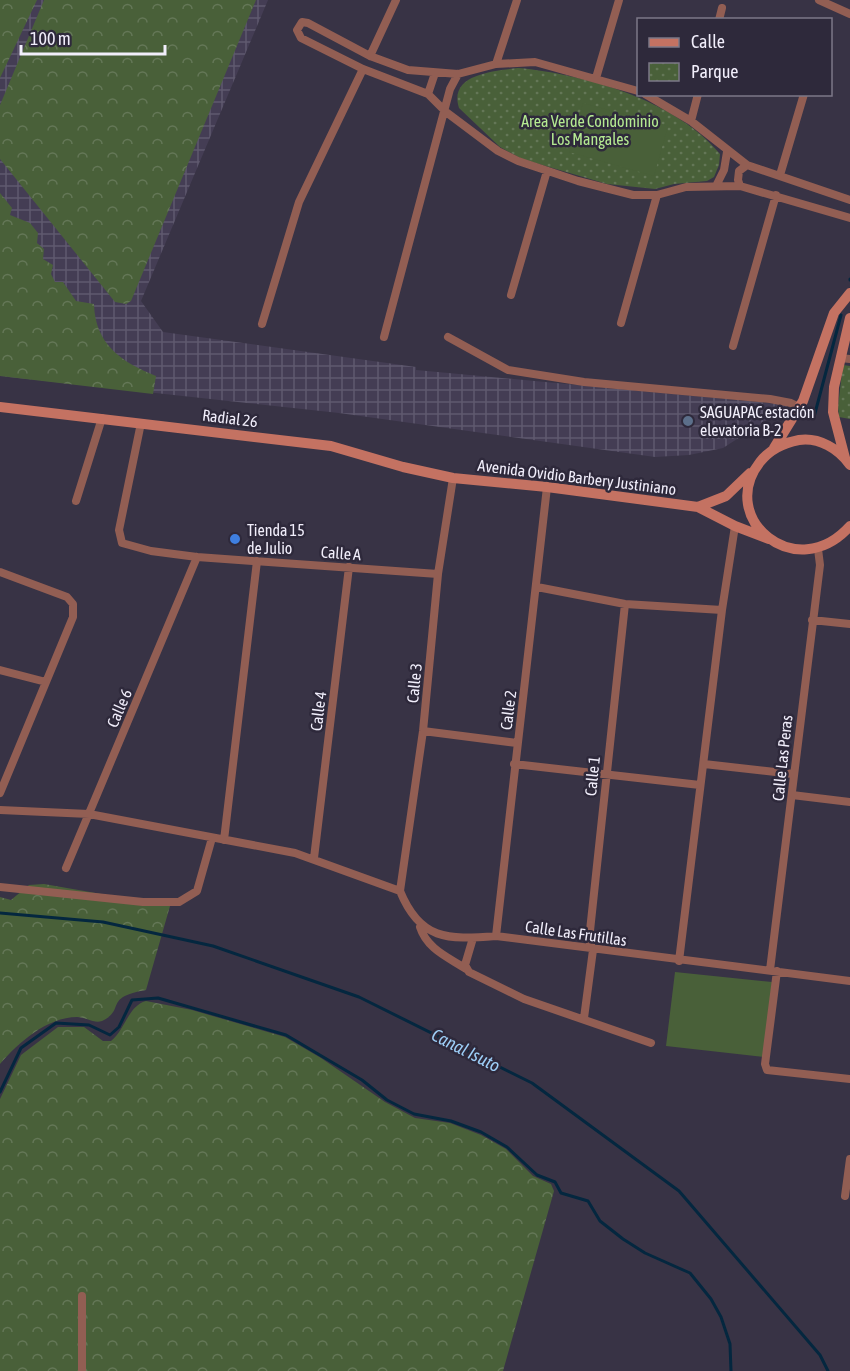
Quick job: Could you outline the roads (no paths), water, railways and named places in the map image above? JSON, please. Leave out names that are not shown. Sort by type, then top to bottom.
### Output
[{"type":"main road","name":"Avenida Ovidio Barbery Justiniano","points":[[698,507],[726,496],[773,449],[799,407],[834,313],[850,293]]},
{"type":"main road","points":[[849,463],[833,412],[834,387],[845,358],[850,318]]},
{"type":"main road","name":"Radial 26","points":[[0,407],[331,446],[403,467],[453,478]]},
{"type":"main road","points":[[773,449],[787,442],[819,441],[833,448],[849,463]]},
{"type":"main road","points":[[757,466],[749,479],[748,507],[760,530],[769,539]]},
{"type":"main road","name":"Avenida Ovidio Barbery Justiniano","points":[[453,478],[547,487],[698,507],[735,526],[793,550],[818,549]]},
{"type":"main road","points":[[818,549],[846,534],[850,526]]},
{"type":"street","points":[[370,56],[396,0]]},
{"type":"street","points":[[496,64],[517,0]]},
{"type":"street","points":[[596,78],[619,0]]},
{"type":"street","points":[[819,0],[850,14]]},
{"type":"street","points":[[720,18],[722,8]]},
{"type":"street","points":[[637,91],[535,62],[496,64],[458,74],[408,70],[370,56],[308,23],[302,22],[298,27],[297,33],[301,38],[363,69],[428,94],[446,112],[498,151],[547,171],[615,192],[633,195],[657,195],[686,187],[717,184],[740,186],[850,218]]},
{"type":"street","points":[[262,324],[299,202],[363,69]]},
{"type":"street","points":[[428,94],[435,73]]},
{"type":"street","points":[[384,337],[446,112],[450,89],[458,74]]},
{"type":"street","points":[[648,96],[691,121],[727,152],[747,165],[850,200]]},
{"type":"street","points":[[691,121],[697,96]]},
{"type":"street","points":[[780,176],[803,96]]},
{"type":"street","points":[[717,184],[724,170],[727,152]]},
{"type":"street","points":[[740,186],[739,171],[747,165]]},
{"type":"street","points":[[511,296],[547,171]]},
{"type":"street","points":[[621,323],[657,195]]},
{"type":"street","points":[[733,346],[776,195]]},
{"type":"street","points":[[448,337],[508,370],[584,382],[770,399],[799,407]]},
{"type":"street","points":[[76,501],[102,418]]},
{"type":"street","name":"Calle A","points":[[141,423],[119,530],[122,543],[134,548],[197,557],[438,574]]},
{"type":"street","name":"Calle 3","points":[[400,891],[423,731],[438,574],[453,478]]},
{"type":"street","name":"Calle 2","points":[[496,936],[547,487]]},
{"type":"street","points":[[679,961],[722,610],[735,526]]},
{"type":"street","name":"Calle Las Peras","points":[[818,549],[820,565],[793,774],[765,1064],[767,1070],[850,1079]]},
{"type":"street","name":"Calle 6","points":[[66,868],[197,557]]},
{"type":"street","points":[[224,840],[256,561]]},
{"type":"street","name":"Calle 4","points":[[314,858],[349,567]]},
{"type":"street","points":[[0,572],[67,597],[74,604],[74,616],[0,794]]},
{"type":"street","points":[[537,587],[625,604],[722,610]]},
{"type":"street","name":"Calle 1","points":[[584,1018],[593,950],[589,940],[605,776],[625,604]]},
{"type":"street","points":[[812,620],[850,624]]},
{"type":"street","points":[[0,670],[46,682]]},
{"type":"street","points":[[423,731],[517,743]]},
{"type":"street","points":[[514,764],[700,785]]},
{"type":"street","points":[[704,764],[793,774]]},
{"type":"street","points":[[792,795],[850,802]]},
{"type":"street","points":[[0,810],[89,814],[314,858],[400,891],[423,937],[431,946],[466,969],[524,999],[651,1043]]},
{"type":"street","points":[[0,887],[142,902],[179,902],[196,891],[212,838]]},
{"type":"street","name":"Calle Las Frutillas","points":[[420,927],[450,937],[496,936],[850,981]]},
{"type":"street","points":[[466,969],[465,965],[473,938]]},
{"type":"street","points":[[845,1196],[850,1160]]},
{"type":"street","points":[[82,1296],[82,1371]]},
{"type":"waterway","points":[[814,417],[841,315]]},
{"type":"waterway","name":"Canal Isuto","points":[[0,913],[103,922],[213,946],[359,997],[532,1083],[679,1191],[820,1355],[828,1371]]},
{"type":"waterway","points":[[0,1092],[21,1048],[56,1023],[89,1025],[110,1035],[119,1027],[132,1000],[158,998],[286,1035],[362,1080],[387,1100],[414,1114],[451,1121],[481,1132],[507,1147],[537,1175],[555,1182],[561,1193],[588,1201],[600,1221],[623,1239],[645,1253],[690,1273],[711,1299],[721,1317],[730,1344],[731,1371]]},
{"type":"place","name":"SAGUAPAC estación elevatoria B-2","points":[[688,421]]},
{"type":"place","name":"Tienda 15 de Julio","points":[[235,539]]},
{"type":"park label","name":"Area Verde Condominio Los Mangales","points":[[590,130]]}]
